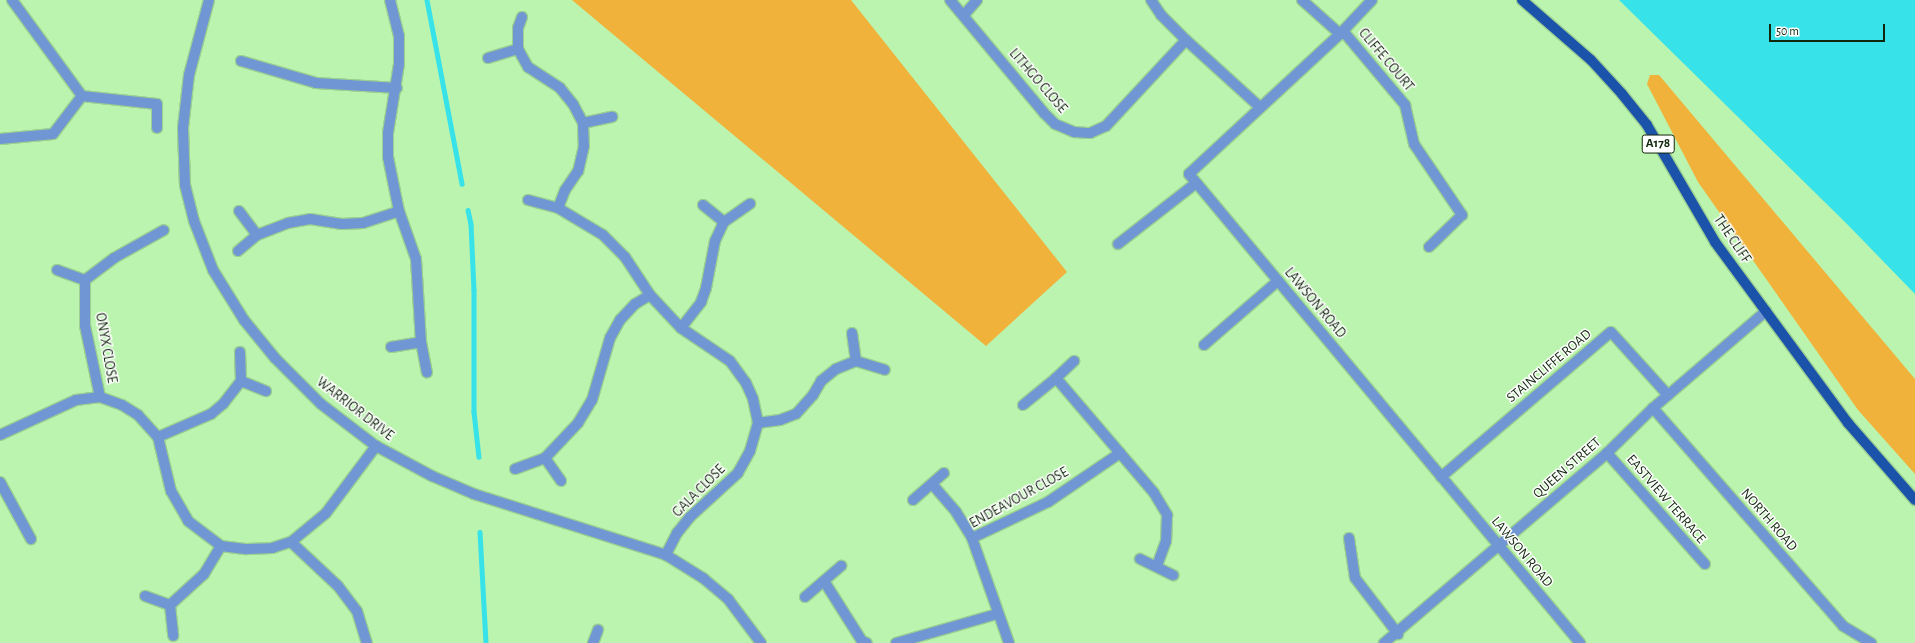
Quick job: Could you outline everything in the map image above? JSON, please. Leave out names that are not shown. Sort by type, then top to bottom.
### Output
[{"type":"main road","name":"THE CLIFF","points":[[1522,0],[1591,60],[1637,112],[1715,242],[1848,424],[1915,500]]},
{"type":"street","points":[[12,0],[82,96],[157,104],[157,128]]},
{"type":"street","name":"WARRIOR DRIVE","points":[[209,0],[189,75],[183,128],[186,185],[194,221],[213,270],[244,320],[275,358],[321,404],[376,446],[432,476],[474,494],[666,556],[703,578],[728,599],[761,643]]},
{"type":"street","points":[[390,0],[398,36],[397,88],[392,102],[388,157],[399,212],[416,259],[421,342],[427,372]]},
{"type":"street","name":"LITHGO CLOSE","points":[[950,0],[1044,113],[1055,124],[1074,132],[1090,134],[1106,126],[1186,40]]},
{"type":"street","points":[[964,15],[977,0]]},
{"type":"street","points":[[1151,0],[1161,15],[1186,40],[1260,108]]},
{"type":"street","points":[[1302,0],[1342,32]]},
{"type":"street","points":[[1118,244],[1196,183],[1189,174],[1342,32],[1372,0]]},
{"type":"street","points":[[522,17],[518,28],[518,49],[528,67],[560,88],[573,104],[584,124],[584,146],[578,171],[565,190],[558,208]]},
{"type":"street","name":"CLIFFE COURT","points":[[1342,32],[1405,105],[1414,144],[1462,215],[1429,247]]},
{"type":"street","points":[[488,58],[518,49]]},
{"type":"street","points":[[240,61],[316,83],[397,88]]},
{"type":"street","points":[[0,139],[53,134],[82,96]]},
{"type":"street","points":[[584,124],[612,117]]},
{"type":"street","name":"LAWSON ROAD","points":[[1196,183],[1580,643]]},
{"type":"street","name":"GALA CLOSE","points":[[528,200],[558,208],[603,235],[625,257],[650,295],[681,328],[730,361],[740,372],[753,399],[758,423],[750,451],[738,473],[690,518],[677,533],[666,556]]},
{"type":"street","points":[[681,328],[700,302],[706,288],[715,241],[724,222],[750,204]]},
{"type":"street","points":[[703,205],[724,222]]},
{"type":"street","points":[[239,211],[257,235]]},
{"type":"street","points":[[238,251],[257,235],[288,222],[310,218],[342,224],[363,223],[399,212]]},
{"type":"street","points":[[56,270],[85,280],[114,258],[164,230]]},
{"type":"street","name":"ONYX CLOSE","points":[[85,280],[85,326],[100,397]]},
{"type":"street","points":[[1204,345],[1278,281]]},
{"type":"street","points":[[515,469],[545,458],[578,423],[592,400],[603,356],[620,320],[635,304],[650,295]]},
{"type":"street","name":"QUEEN STREET","points":[[1384,643],[1398,634],[1499,547],[1607,453],[1653,408],[1766,311]]},
{"type":"street","name":"STAINCLIFFE ROAD","points":[[1441,477],[1611,332],[1668,395]]},
{"type":"street","points":[[852,333],[856,361]]},
{"type":"street","points":[[391,346],[421,342]]},
{"type":"street","points":[[158,437],[211,414],[223,404],[240,381],[240,352]]},
{"type":"street","points":[[758,423],[780,420],[796,414],[813,395],[821,381],[836,369],[856,361],[886,370]]},
{"type":"street","points":[[1023,405],[1074,361]]},
{"type":"street","points":[[1056,378],[1154,492],[1167,515],[1166,541],[1157,566]]},
{"type":"street","points":[[240,381],[266,391]]},
{"type":"street","points":[[0,435],[76,400],[100,397],[122,405],[138,415],[158,437],[170,491],[177,505],[188,521],[221,546],[272,548],[291,542],[326,513],[376,446]]},
{"type":"street","name":"NORTH ROAD","points":[[1653,408],[1843,626],[1871,643]]},
{"type":"street","name":"ENDEAVOUR CLOSE","points":[[1009,643],[997,614],[972,538],[1048,502],[1120,453]]},
{"type":"street","name":"EASTVIEW TERRACE","points":[[1607,453],[1705,564]]},
{"type":"street","points":[[545,458],[561,482]]},
{"type":"street","points":[[913,500],[944,473]]},
{"type":"street","points":[[0,482],[31,538]]},
{"type":"street","points":[[932,484],[956,512],[972,538]]},
{"type":"street","points":[[1349,538],[1355,578],[1398,634]]},
{"type":"street","points":[[291,542],[338,586],[357,611],[367,643]]},
{"type":"street","points":[[170,605],[204,574],[221,546]]},
{"type":"street","points":[[1140,559],[1173,574]]},
{"type":"street","points":[[805,597],[841,566]]},
{"type":"street","points":[[824,580],[862,641],[868,643]]},
{"type":"street","points":[[145,596],[170,605]]},
{"type":"street","points":[[170,605],[173,636]]},
{"type":"street","points":[[896,643],[997,614]]},
{"type":"street","points":[[593,643],[598,630]]},
{"type":"shaded area","points":[[572,0],[851,0],[1067,272],[986,346]]},
{"type":"shaded area","points":[[1650,75],[1659,75],[1915,379],[1915,474],[1858,410],[1698,182],[1647,84]]},
{"type":"water","points":[[1619,0],[1915,0],[1915,294],[1847,224]]},
{"type":"waterway","points":[[427,0],[462,184]]},
{"type":"waterway","points":[[468,210],[471,224],[474,290],[474,412],[479,457]]},
{"type":"waterway","points":[[480,532],[486,643]]}]
